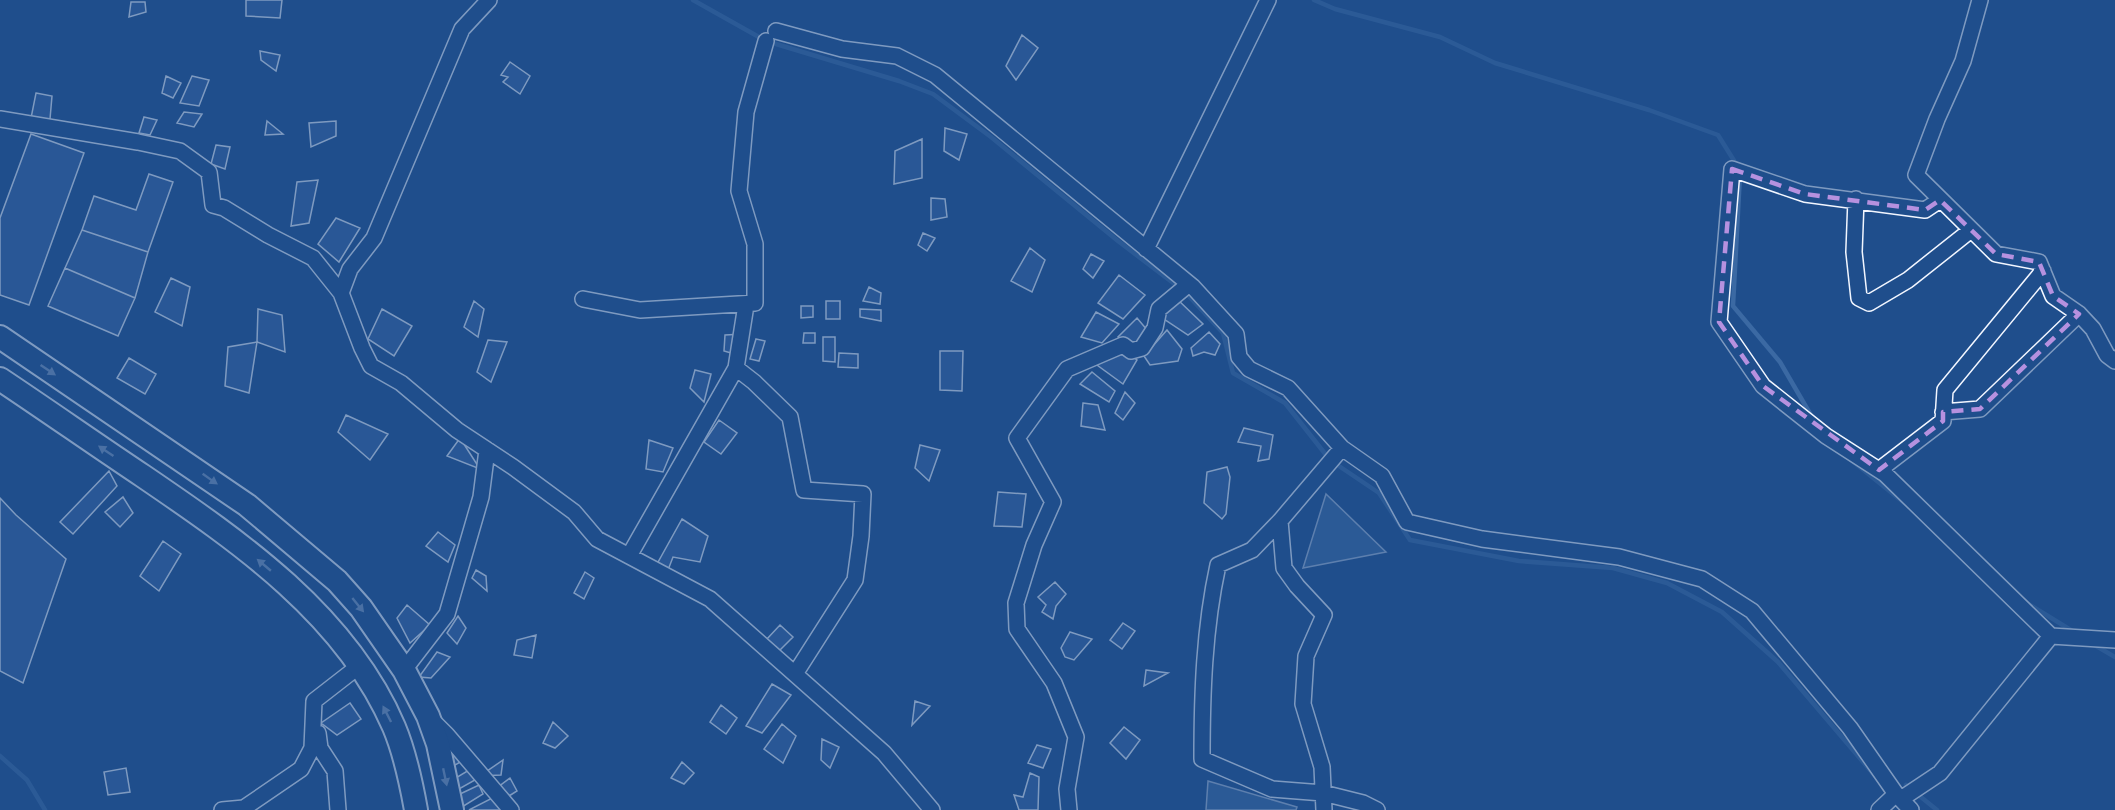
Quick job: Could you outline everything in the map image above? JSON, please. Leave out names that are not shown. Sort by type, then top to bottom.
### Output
[{"type":"main road","points":[[0,337],[247,505],[337,580],[405,670],[428,717],[438,744],[452,810]]},
{"type":"main road","points":[[0,379],[225,532],[292,588],[327,624],[359,666],[394,727],[409,774],[417,810]]},
{"type":"street","points":[[341,293],[350,269],[374,238],[462,29],[489,0]]},
{"type":"street","points":[[1146,249],[1268,0]]},
{"type":"street","points":[[1980,0],[1963,61],[1937,119],[1916,175],[1996,254],[2039,262],[2053,296],[2079,314],[2093,329],[2107,355],[2115,362]]},
{"type":"street","points":[[583,299],[640,310],[755,303],[755,244],[739,192],[746,112],[771,36],[842,50],[897,56],[935,75],[1189,284],[1236,334],[1239,357],[1249,369],[1288,388],[1342,448],[1382,476],[1407,522],[1482,538],[1619,557],[1702,579],[1752,611],[1850,728],[1903,800]]},
{"type":"street","points":[[0,119],[180,151],[209,172],[213,205],[224,208],[268,235],[313,258],[341,293],[371,366],[400,383],[457,429],[574,513],[597,539],[710,599],[884,753],[932,810]]},
{"type":"street","points":[[1940,200],[1925,210],[1805,194],[1740,171],[1719,322],[1763,386],[1826,436],[1879,470],[2050,636],[2115,640]]},
{"type":"street","points":[[1856,199],[1854,252],[1858,298],[1869,303],[1908,279],[1971,230]]},
{"type":"street","points":[[1879,470],[1943,421],[1945,390],[2043,271]]},
{"type":"street","points":[[1069,810],[1067,789],[1076,737],[1054,683],[1017,629],[1016,603],[1034,545],[1053,502],[1017,438],[1067,369],[1123,345],[1131,351],[1142,348],[1155,328],[1160,309],[1189,284]]},
{"type":"street","points":[[628,556],[736,368],[746,304]]},
{"type":"street","points":[[1943,412],[1980,409],[2079,314]]},
{"type":"street","points":[[736,368],[790,417],[804,490],[863,494],[861,536],[855,580],[795,674]]},
{"type":"street","points":[[1342,448],[1280,521],[1252,550],[1218,565],[1209,602],[1202,700],[1202,759],[1272,789],[1323,793],[1363,803],[1377,810]]},
{"type":"street","points":[[405,670],[447,614],[481,496],[487,450]]},
{"type":"street","points":[[1280,521],[1284,568],[1324,615],[1306,656],[1304,704],[1322,767],[1324,810]]},
{"type":"street","points":[[1879,810],[1903,800],[1940,773],[2050,636]]},
{"type":"street","points":[[314,700],[359,666]]},
{"type":"street","points":[[222,810],[244,808],[301,769],[312,748],[314,700]]},
{"type":"street","points":[[314,700],[320,748],[334,771],[339,810]]},
{"type":"street","points":[[428,717],[447,735],[511,810]]},
{"type":"highlighted area","points":[[1732,169],[1805,194],[1925,210],[1940,200],[1996,254],[2039,262],[2053,296],[2079,314],[1980,409],[1943,412],[1943,421],[1879,470],[1763,386],[1719,322]]},
{"type":"water","points":[[1326,494],[1386,552],[1303,568]]},
{"type":"water","points":[[1208,781],[1297,807],[1296,810],[1206,810]]},
{"type":"building","points":[[246,0],[282,0],[280,18],[246,16]]},
{"type":"building","points":[[131,2],[145,2],[146,12],[129,17]]},
{"type":"building","points":[[1022,35],[1038,48],[1016,80],[1006,66]]},
{"type":"building","points":[[260,51],[280,55],[276,71],[261,60]]},
{"type":"building","points":[[510,62],[530,76],[520,94],[503,82],[508,77],[501,75]]},
{"type":"building","points":[[166,76],[181,83],[173,98],[162,93]]},
{"type":"building","points":[[192,76],[209,80],[199,106],[180,103]]},
{"type":"building","points":[[36,93],[52,96],[50,119],[31,118]]},
{"type":"building","points":[[184,112],[202,114],[194,127],[177,123]]},
{"type":"building","points":[[144,117],[157,120],[150,135],[139,133]]},
{"type":"building","points":[[267,121],[283,134],[265,135]]},
{"type":"building","points":[[336,121],[336,136],[311,147],[309,123]]},
{"type":"building","points":[[945,128],[967,134],[959,160],[944,151]]},
{"type":"building","points":[[31,134],[84,153],[29,305],[0,295],[0,218]]},
{"type":"building","points":[[922,139],[922,178],[894,184],[895,151]]},
{"type":"building","points":[[216,145],[230,147],[225,169],[211,164]]},
{"type":"building","points":[[149,174],[173,182],[148,252],[82,230],[94,196],[136,210]]},
{"type":"building","points":[[318,180],[309,223],[291,226],[297,182]]},
{"type":"building","points":[[931,198],[945,199],[947,217],[931,220]]},
{"type":"building","points":[[336,218],[360,228],[339,262],[318,244]]},
{"type":"building","points":[[82,230],[148,252],[135,298],[65,268]]},
{"type":"building","points":[[923,233],[935,238],[927,251],[918,245]]},
{"type":"building","points":[[1030,248],[1045,260],[1032,292],[1011,281]]},
{"type":"building","points":[[1091,254],[1104,261],[1093,278],[1083,269]]},
{"type":"building","points":[[65,268],[135,298],[118,336],[48,306]]},
{"type":"building","points":[[1119,275],[1145,295],[1123,319],[1098,303]]},
{"type":"building","points":[[171,278],[190,287],[182,326],[155,312]]},
{"type":"building","points":[[869,287],[881,293],[880,304],[863,301]]},
{"type":"building","points":[[1177,299],[1203,324],[1188,335],[1161,317]]},
{"type":"building","points":[[474,301],[484,309],[478,337],[464,327]]},
{"type":"building","points":[[826,301],[840,301],[840,319],[826,319]]},
{"type":"building","points":[[801,306],[813,306],[813,317],[801,318]]},
{"type":"building","points":[[258,309],[282,315],[285,352],[257,342]]},
{"type":"building","points":[[382,309],[412,326],[394,356],[368,339]]},
{"type":"building","points":[[860,309],[881,310],[881,321],[860,317]]},
{"type":"building","points":[[1096,312],[1119,324],[1102,343],[1081,337]]},
{"type":"building","points":[[1137,318],[1148,331],[1134,348],[1118,337]]},
{"type":"building","points":[[1167,330],[1182,349],[1178,361],[1150,365],[1144,356]]},
{"type":"building","points":[[1209,332],[1220,344],[1215,355],[1204,352],[1193,356],[1191,348]]},
{"type":"building","points":[[804,333],[815,333],[815,343],[803,343]]},
{"type":"building","points":[[744,334],[738,355],[724,351],[725,335]]},
{"type":"building","points":[[823,337],[835,337],[835,362],[823,361]]},
{"type":"building","points":[[756,339],[765,341],[759,361],[750,359]]},
{"type":"building","points":[[488,340],[507,342],[491,382],[477,372]]},
{"type":"building","points":[[257,342],[249,393],[225,386],[228,347]]},
{"type":"building","points":[[1122,349],[1137,360],[1123,384],[1097,365]]},
{"type":"building","points":[[940,351],[963,351],[962,391],[940,390]]},
{"type":"building","points":[[839,353],[858,354],[858,368],[838,367]]},
{"type":"building","points":[[129,358],[156,374],[145,394],[117,378]]},
{"type":"building","points":[[695,370],[711,374],[704,402],[690,388]]},
{"type":"building","points":[[1092,372],[1115,391],[1109,402],[1080,384]]},
{"type":"building","points":[[1125,392],[1135,403],[1123,420],[1115,413]]},
{"type":"building","points":[[1083,403],[1098,405],[1105,430],[1081,426]]},
{"type":"building","points":[[346,415],[388,434],[370,460],[338,432]]},
{"type":"building","points":[[719,420],[737,433],[721,454],[704,442]]},
{"type":"building","points":[[1244,428],[1273,435],[1269,459],[1258,461],[1261,446],[1238,442]]},
{"type":"building","points":[[460,438],[480,469],[447,456]]},
{"type":"building","points":[[649,440],[673,448],[663,472],[646,469]]},
{"type":"building","points":[[920,445],[940,450],[929,481],[915,468]]},
{"type":"building","points":[[1227,467],[1230,477],[1226,514],[1222,519],[1204,503],[1207,472]]},
{"type":"building","points":[[109,471],[117,486],[73,534],[60,522]]},
{"type":"building","points":[[998,492],[1026,494],[1022,527],[994,526]]},
{"type":"building","points":[[123,497],[133,513],[120,527],[105,512]]},
{"type":"building","points":[[0,498],[66,559],[23,683],[0,671]]},
{"type":"building","points":[[682,519],[708,536],[700,562],[673,557],[668,570],[657,564]]},
{"type":"building","points":[[438,532],[455,545],[448,562],[426,546]]},
{"type":"building","points":[[163,541],[181,554],[159,591],[140,576]]},
{"type":"building","points":[[476,570],[486,576],[487,591],[472,578]]},
{"type":"building","points":[[585,572],[594,578],[584,599],[574,593]]},
{"type":"building","points":[[1055,582],[1066,594],[1056,606],[1053,619],[1042,612],[1046,605],[1038,597]]},
{"type":"building","points":[[407,605],[430,625],[410,643],[397,618]]},
{"type":"building","points":[[458,616],[466,628],[457,644],[447,633]]},
{"type":"building","points":[[1123,623],[1135,631],[1122,649],[1110,640]]},
{"type":"building","points":[[780,625],[793,637],[778,652],[766,640]]},
{"type":"building","points":[[1070,632],[1092,639],[1074,660],[1065,657],[1061,648]]},
{"type":"building","points":[[536,635],[532,658],[514,655],[517,640]]},
{"type":"building","points":[[437,652],[450,657],[431,678],[419,677]]},
{"type":"building","points":[[1146,670],[1168,673],[1144,686]]},
{"type":"building","points":[[772,684],[791,695],[762,733],[746,726]]},
{"type":"building","points":[[915,701],[930,706],[912,725]]},
{"type":"building","points":[[350,703],[361,719],[337,735],[321,723]]},
{"type":"building","points":[[721,705],[737,718],[726,734],[710,722]]},
{"type":"building","points":[[553,722],[568,736],[555,748],[543,743]]},
{"type":"building","points":[[782,724],[796,736],[783,763],[764,749]]},
{"type":"building","points":[[1124,727],[1140,740],[1126,759],[1110,743]]},
{"type":"building","points":[[822,739],[839,747],[830,768],[821,760]]},
{"type":"building","points":[[1037,745],[1051,749],[1043,768],[1028,763]]},
{"type":"building","points":[[450,749],[462,761],[450,768]]},
{"type":"building","points":[[503,760],[501,775],[480,776]]},
{"type":"building","points":[[682,762],[694,773],[684,784],[671,778]]},
{"type":"building","points":[[126,768],[130,792],[108,795],[104,772]]},
{"type":"building","points":[[469,770],[475,780],[459,789],[454,779]]},
{"type":"building","points":[[1030,773],[1039,777],[1038,810],[1019,810],[1014,795],[1023,797]]},
{"type":"building","points":[[510,778],[517,791],[509,796],[498,787]]},
{"type":"building","points":[[479,785],[483,794],[462,807],[460,794]]},
{"type":"building","points":[[498,795],[501,810],[469,810]]},
{"type":"waterway","points":[[693,0],[766,41],[899,81],[933,94],[991,137],[1118,241],[1185,292],[1223,333],[1233,373],[1285,403],[1330,460],[1379,493],[1410,540],[1519,561],[1613,568],[1667,583],[1722,612],[1778,662],[1875,776]]},
{"type":"waterway","points":[[1314,0],[1335,9],[1440,37],[1495,63],[1649,110],[1718,135],[1738,167]]},
{"type":"waterway","points":[[1740,175],[1733,306],[1780,362],[1812,417]]},
{"type":"waterway","points":[[1851,460],[1908,506]]},
{"type":"waterway","points":[[2027,603],[2074,632]]},
{"type":"waterway","points":[[2091,643],[2115,657]]},
{"type":"waterway","points":[[0,756],[27,780],[45,810]]},
{"type":"waterway","points":[[1906,785],[1937,810]]}]
